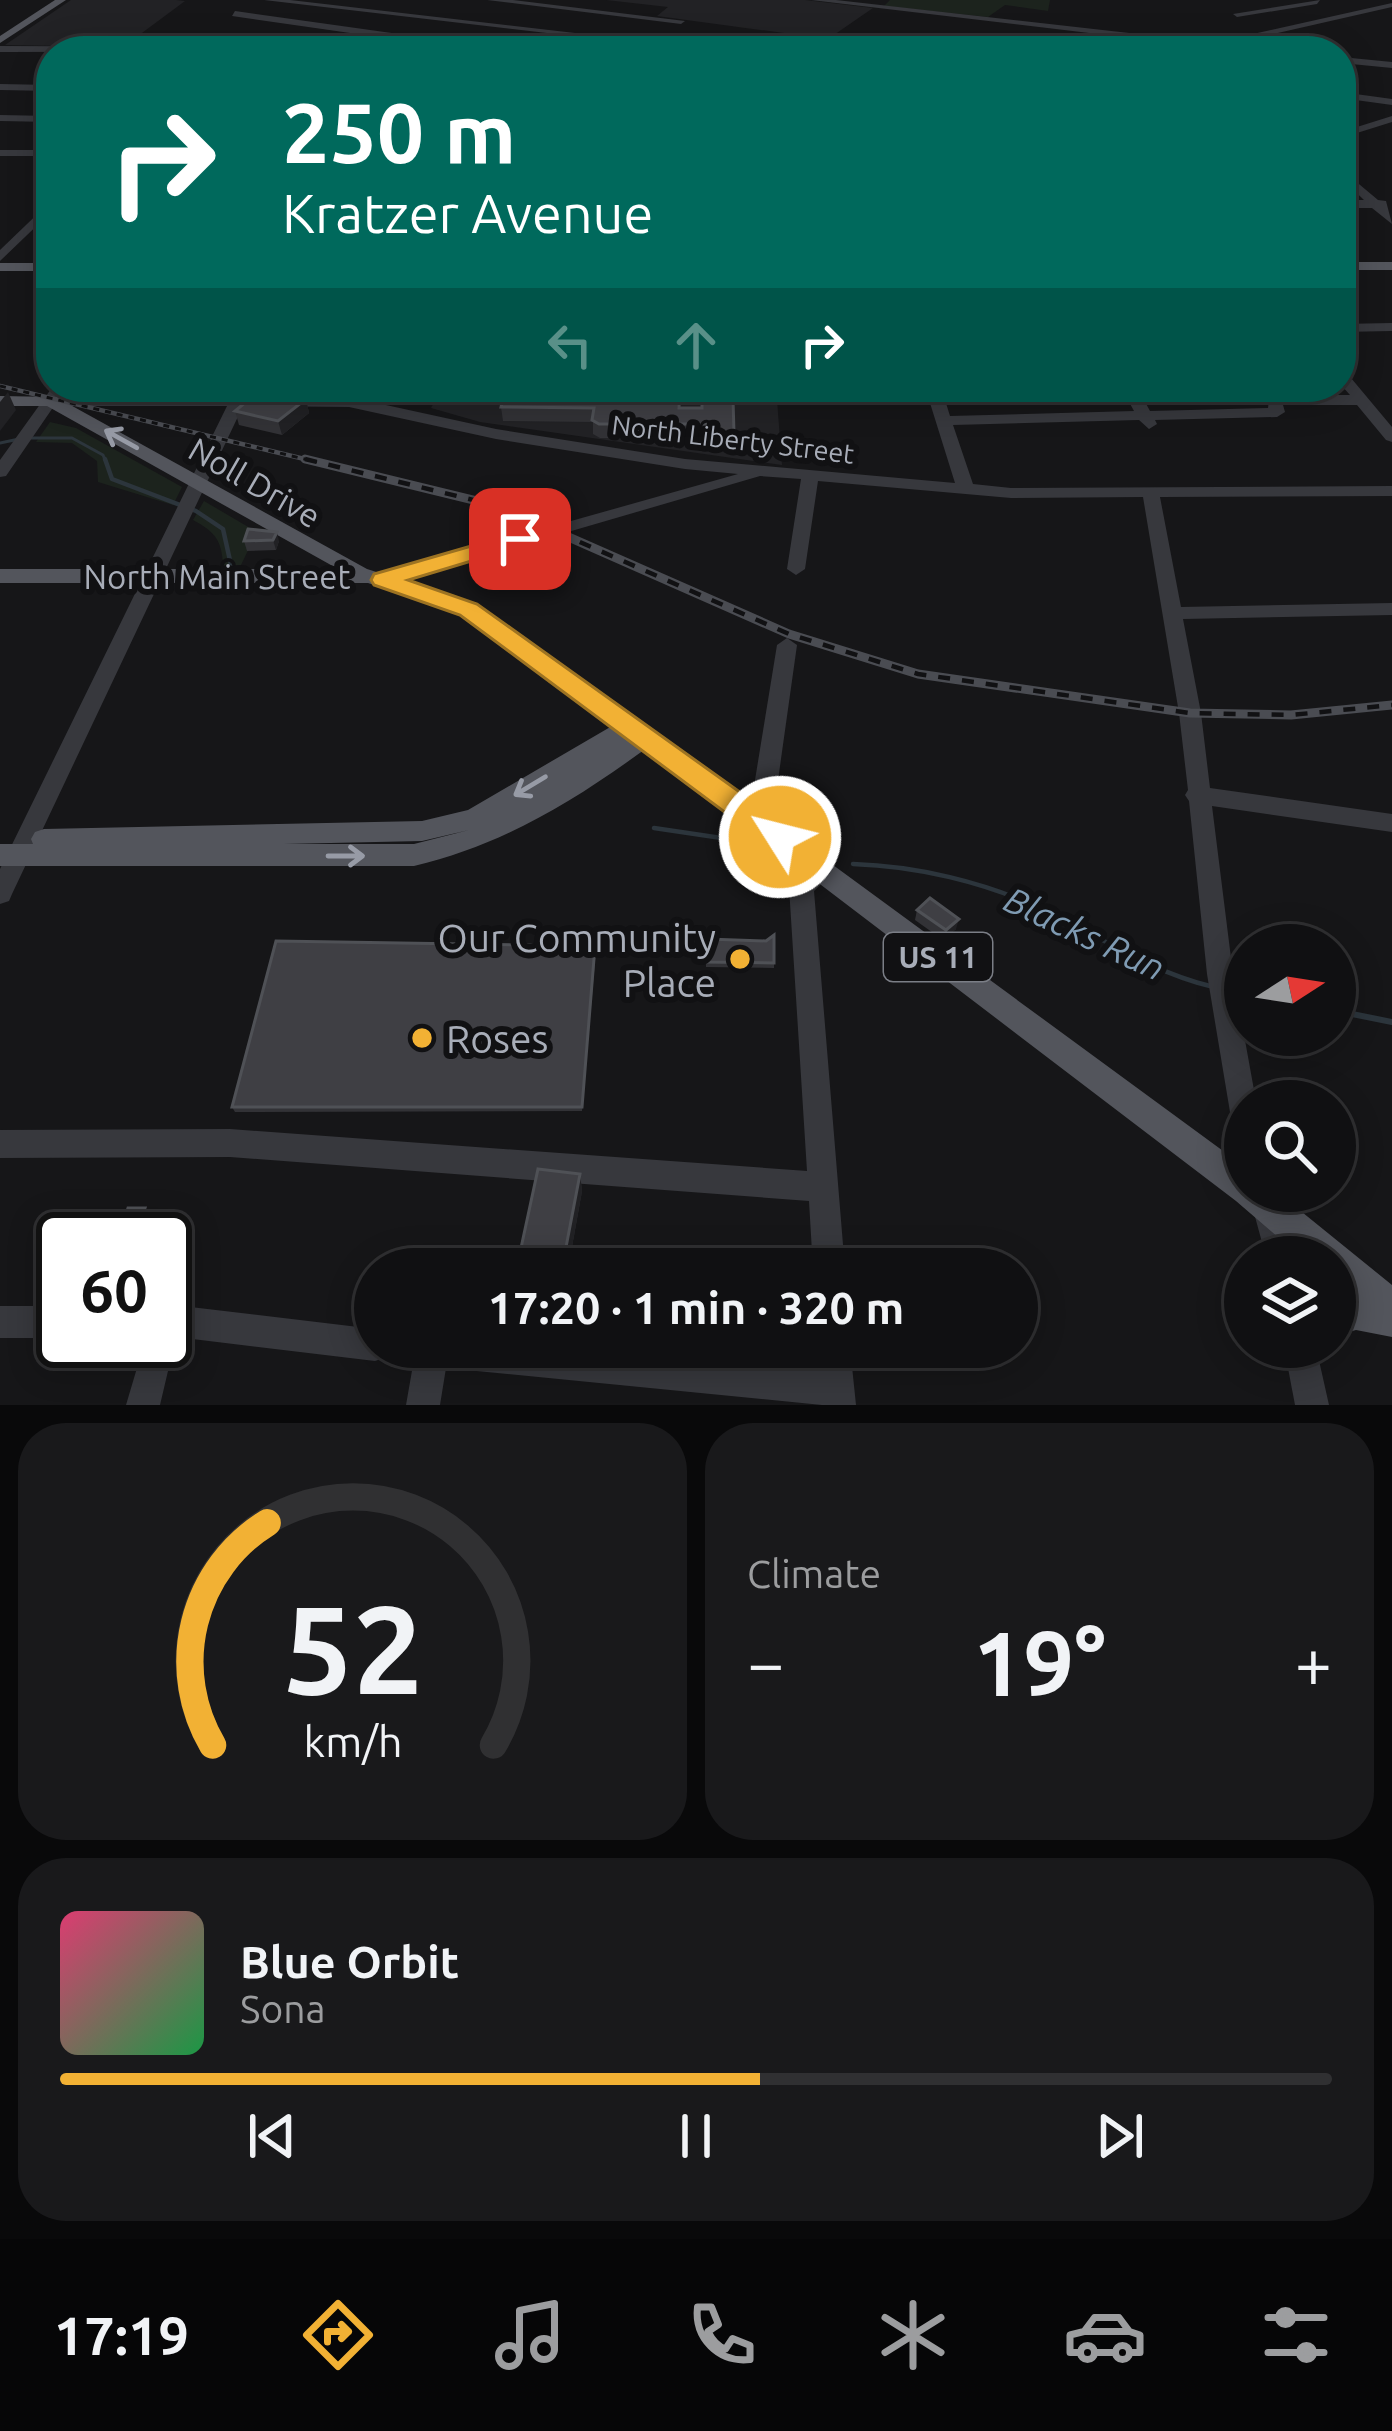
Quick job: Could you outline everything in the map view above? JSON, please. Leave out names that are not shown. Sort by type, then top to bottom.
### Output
[{"type":"main road","points":[[0,45],[61,0]]},
{"type":"main road","points":[[1356,266],[1392,266]]},
{"type":"main road","points":[[0,270],[36,270]]},
{"type":"main road","name":"North Liberty Street","points":[[0,401],[36,396]]},
{"type":"main road","name":"Noll Drive","points":[[65,402],[190,498],[376,578]]},
{"type":"main road","name":"North Main Street","points":[[0,576],[376,578],[469,609],[1224,1170]]},
{"type":"main road","points":[[580,690],[593,719],[586,766]]},
{"type":"main road","points":[[11,847],[414,855],[463,845],[506,829],[638,732]]},
{"type":"main road","points":[[586,766],[640,764],[689,770]]},
{"type":"main road","name":"North Main Street","points":[[1277,1212],[1304,1236]]},
{"type":"main road","name":"North Main Street","points":[[1356,1280],[1392,1309]]},
{"type":"main road","points":[[1356,1310],[1392,1318]]},
{"type":"street","points":[[222,26],[255,0]]},
{"type":"street","points":[[268,0],[581,36]]},
{"type":"street","points":[[491,0],[681,21]]},
{"type":"street","points":[[815,0],[1133,36]]},
{"type":"street","points":[[452,32],[507,2]]},
{"type":"street","points":[[1265,34],[1233,11],[1317,2]]},
{"type":"street","points":[[1256,36],[1392,5]]},
{"type":"street","points":[[235,14],[392,36]]},
{"type":"street","points":[[0,45],[36,46]]},
{"type":"street","points":[[1356,61],[1392,65]]},
{"type":"street","points":[[0,87],[36,88]]},
{"type":"street","points":[[1356,97],[1392,102]]},
{"type":"street","points":[[0,118],[36,119]]},
{"type":"street","points":[[1356,130],[1392,119]]},
{"type":"street","points":[[0,153],[36,153]]},
{"type":"street","points":[[1356,186],[1392,220]]},
{"type":"street","points":[[1356,204],[1392,204]]},
{"type":"street","points":[[0,257],[36,220]]},
{"type":"street","points":[[1356,328],[1392,327]]},
{"type":"street","points":[[1356,393],[1392,437]]},
{"type":"street","points":[[1356,400],[1362,400]]},
{"type":"street","points":[[0,472],[50,402]]},
{"type":"street","points":[[0,894],[11,847],[154,576],[237,402]]},
{"type":"street","name":"North Liberty Street","points":[[350,402],[496,434],[810,477],[966,490],[1151,495],[1392,491]]},
{"type":"street","points":[[938,402],[966,490]]},
{"type":"street","points":[[1137,402],[1149,423]]},
{"type":"street","points":[[944,421],[1149,423],[1276,412],[1277,402]]},
{"type":"street","points":[[376,578],[765,472]]},
{"type":"street","points":[[796,569],[810,477]]},
{"type":"street","points":[[1151,495],[1190,713],[1196,795],[1238,1080]]},
{"type":"street","points":[[1170,613],[1392,609]]},
{"type":"street","points":[[760,823],[787,645]]},
{"type":"street","points":[[1196,795],[1392,823]]},
{"type":"street","points":[[824,870],[801,887],[827,1248]]},
{"type":"street","points":[[0,1144],[230,1143],[823,1186]]},
{"type":"street","points":[[0,1322],[36,1322]]},
{"type":"street","points":[[192,1329],[354,1343]]},
{"type":"street","points":[[143,1405],[153,1368]]},
{"type":"street","points":[[423,1405],[429,1368]]},
{"type":"street","points":[[576,1368],[838,1397]]},
{"type":"street","points":[[1304,1368],[1312,1405]]},
{"type":"shaded area","points":[[71,0],[185,1],[138,36],[36,36],[36,46],[5,45]]},
{"type":"shaded area","points":[[606,0],[805,0],[873,8],[832,36],[806,36],[657,16],[668,7]]},
{"type":"shaded area","points":[[890,0],[1050,0],[1048,11],[1005,5],[988,17],[884,6]]},
{"type":"shaded area","points":[[434,402],[777,402],[782,465],[480,422],[431,408]]},
{"type":"shaded area","points":[[50,422],[76,428],[182,487],[173,505],[98,482],[97,461],[72,443],[36,442]]},
{"type":"shaded area","points":[[204,501],[257,532],[241,565],[223,566],[216,538],[193,520]]},
{"type":"building","points":[[246,402],[302,402],[278,421],[235,411]]},
{"type":"building","points":[[502,402],[679,402],[679,408],[702,408],[702,402],[733,402],[734,433],[712,433],[712,424],[599,424],[592,420],[594,408],[501,407]]},
{"type":"building","points":[[248,529],[277,532],[273,540],[244,541]]},
{"type":"building","points":[[930,898],[959,919],[946,930],[917,910]]},
{"type":"building","name":"Our Community Place","points":[[774,935],[774,963],[706,962],[708,939],[766,941]]},
{"type":"building","name":"Roses","points":[[276,941],[595,946],[582,1107],[232,1107]]},
{"type":"building","points":[[538,1169],[580,1174],[566,1248],[521,1248]]},
{"type":"waterway","name":"Blacks Run","points":[[31,438],[72,438],[103,455],[106,462]]},
{"type":"waterway","name":"Blacks Run","points":[[0,443],[19,439]]},
{"type":"waterway","name":"Blacks Run","points":[[105,459],[112,479],[196,511],[223,529],[231,565]]},
{"type":"waterway","name":"Blacks Run","points":[[654,828],[762,844]]},
{"type":"waterway","name":"Blacks Run","points":[[853,864],[974,883],[1042,909],[1166,971],[1210,986]]},
{"type":"waterway","name":"Blacks Run","points":[[1356,1015],[1392,1022]]},
{"type":"railway","points":[[0,386],[36,395]]},
{"type":"railway","points":[[67,402],[317,462]]},
{"type":"railway","points":[[305,459],[498,506],[789,634],[918,674],[1190,713],[1291,715],[1392,705]]},
{"type":"place","name":"Our Community Place","points":[[740,959]]},
{"type":"place","name":"Roses","points":[[422,1038]]},
{"type":"route","points":[[520,539],[383,580],[469,609],[780,837]]}]
